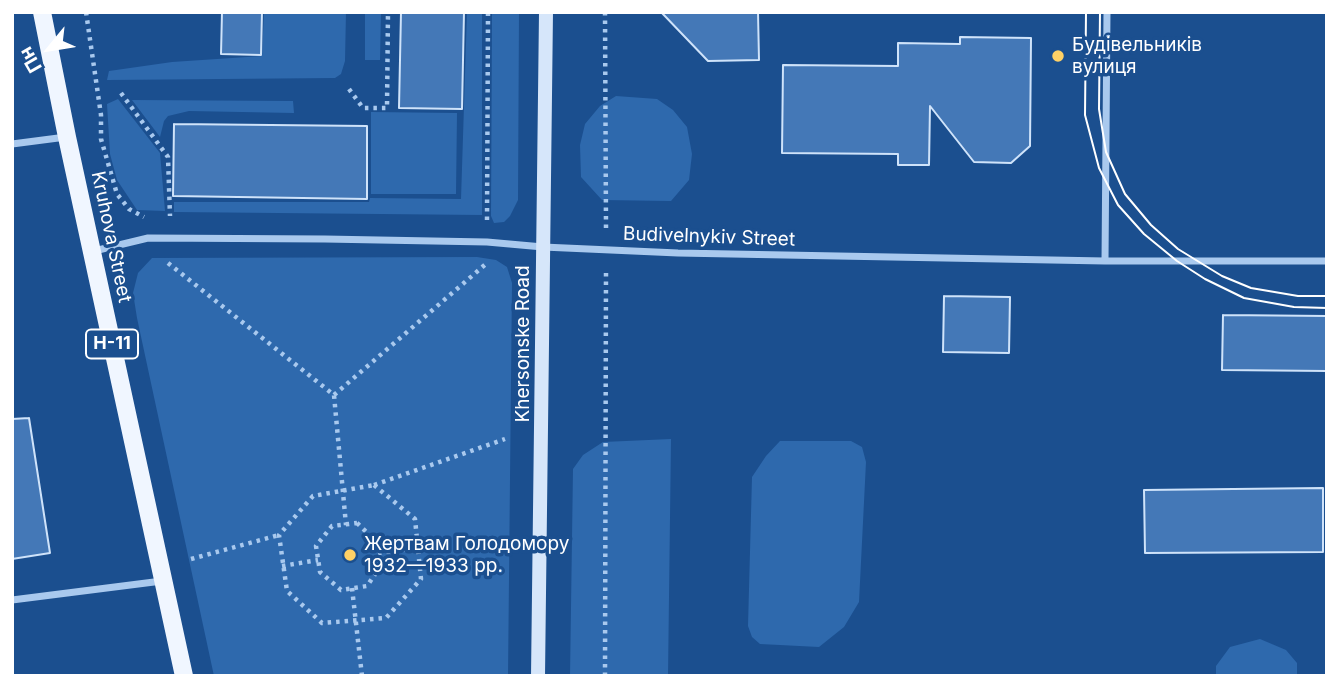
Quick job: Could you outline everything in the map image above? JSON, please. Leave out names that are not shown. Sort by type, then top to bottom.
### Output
[{"type":"main road","name":"Kruhova Street","points":[[42,12],[184,676]]},
{"type":"main road","name":"Khersonske Road","points":[[538,676],[546,12]]},
{"type":"street","points":[[1105,261],[1107,12]]},
{"type":"street","points":[[12,144],[67,137]]},
{"type":"street","name":"Budivelnykiv Street","points":[[93,251],[148,238],[487,242],[606,249],[1105,261],[1327,261]]},
{"type":"street","points":[[12,600],[163,581]]},
{"type":"path","points":[[86,12],[102,139],[117,194],[129,209],[144,215],[148,238]]},
{"type":"path","points":[[349,89],[363,107],[387,108],[388,12]]},
{"type":"path","points":[[487,220],[488,12]]},
{"type":"path","points":[[605,12],[605,676]]},
{"type":"path","points":[[121,93],[168,157],[170,216]]},
{"type":"path","points":[[168,263],[334,394],[346,525]]},
{"type":"path","points":[[334,394],[487,263]]},
{"type":"path","points":[[191,559],[279,535],[313,496],[373,485],[505,439]]},
{"type":"path","points":[[279,535],[287,591],[322,623],[386,618],[421,579],[419,547],[415,519],[373,485]]},
{"type":"path","points":[[357,523],[377,541],[380,567],[367,586],[341,590],[320,572],[316,546],[332,526],[346,525],[357,523]]},
{"type":"path","points":[[379,553],[419,547]]},
{"type":"path","points":[[282,565],[318,560]]},
{"type":"path","points":[[352,588],[362,676]]},
{"type":"shaded area","points":[[264,12],[346,12],[345,61],[341,74],[335,78],[107,80],[109,71],[172,62],[262,56]]},
{"type":"shaded area","points":[[365,12],[381,12],[380,60],[365,60]]},
{"type":"shaded area","points":[[467,12],[482,12],[482,215],[174,212],[174,202],[461,199]]},
{"type":"shaded area","points":[[492,12],[519,12],[518,200],[504,222],[494,223],[491,216]]},
{"type":"shaded area","points":[[616,96],[657,99],[673,110],[687,127],[692,154],[689,180],[671,201],[602,200],[581,177],[580,145],[585,124],[600,106]]},
{"type":"shaded area","points":[[118,99],[160,153],[165,211],[137,210],[117,180],[110,154],[107,104]]},
{"type":"shaded area","points":[[132,100],[293,101],[294,113],[189,111],[168,116],[160,137]]},
{"type":"shaded area","points":[[371,112],[457,113],[456,194],[371,194]]},
{"type":"shaded area","points":[[477,257],[496,260],[507,267],[512,283],[508,676],[214,676],[137,318],[133,293],[138,273],[152,258]]},
{"type":"shaded area","points":[[671,439],[668,676],[570,676],[573,469],[583,455],[603,442]]},
{"type":"shaded area","points":[[780,441],[851,441],[862,447],[866,462],[859,602],[844,627],[819,647],[760,644],[752,637],[748,626],[752,477]]},
{"type":"shaded area","points":[[1260,639],[1286,650],[1297,663],[1297,676],[1216,676],[1216,666],[1230,647]]},
{"type":"building","points":[[222,12],[262,12],[261,55],[221,54]]},
{"type":"building","points":[[401,12],[464,12],[462,109],[399,108]]},
{"type":"building","points":[[661,12],[758,12],[759,60],[708,61]]},
{"type":"building","points":[[960,37],[1031,38],[1030,146],[1011,163],[974,162],[930,106],[929,165],[898,165],[898,154],[782,153],[783,65],[898,66],[898,43],[960,44]]},
{"type":"building","points":[[174,124],[367,126],[367,199],[173,196]]},
{"type":"building","points":[[944,296],[1010,297],[1009,353],[943,352]]},
{"type":"building","points":[[1223,315],[1327,316],[1327,371],[1222,370]]},
{"type":"building","points":[[29,418],[50,553],[12,559],[12,419]]},
{"type":"building","points":[[1323,488],[1323,552],[1145,553],[1144,490]]},
{"type":"tram line","points":[[1086,12],[1085,115],[1099,168],[1118,205],[1144,234],[1177,261],[1205,279],[1244,298],[1294,307],[1327,308]]},
{"type":"tram line","points":[[1100,12],[1099,109],[1106,152],[1125,194],[1151,225],[1178,249],[1222,276],[1251,288],[1298,296],[1327,296]]},
{"type":"place","name":"Будівельників вулиця","points":[[1058,56]]},
{"type":"place","name":"Жертвам Голодомору 1932—1933 рр.","points":[[350,555]]}]
